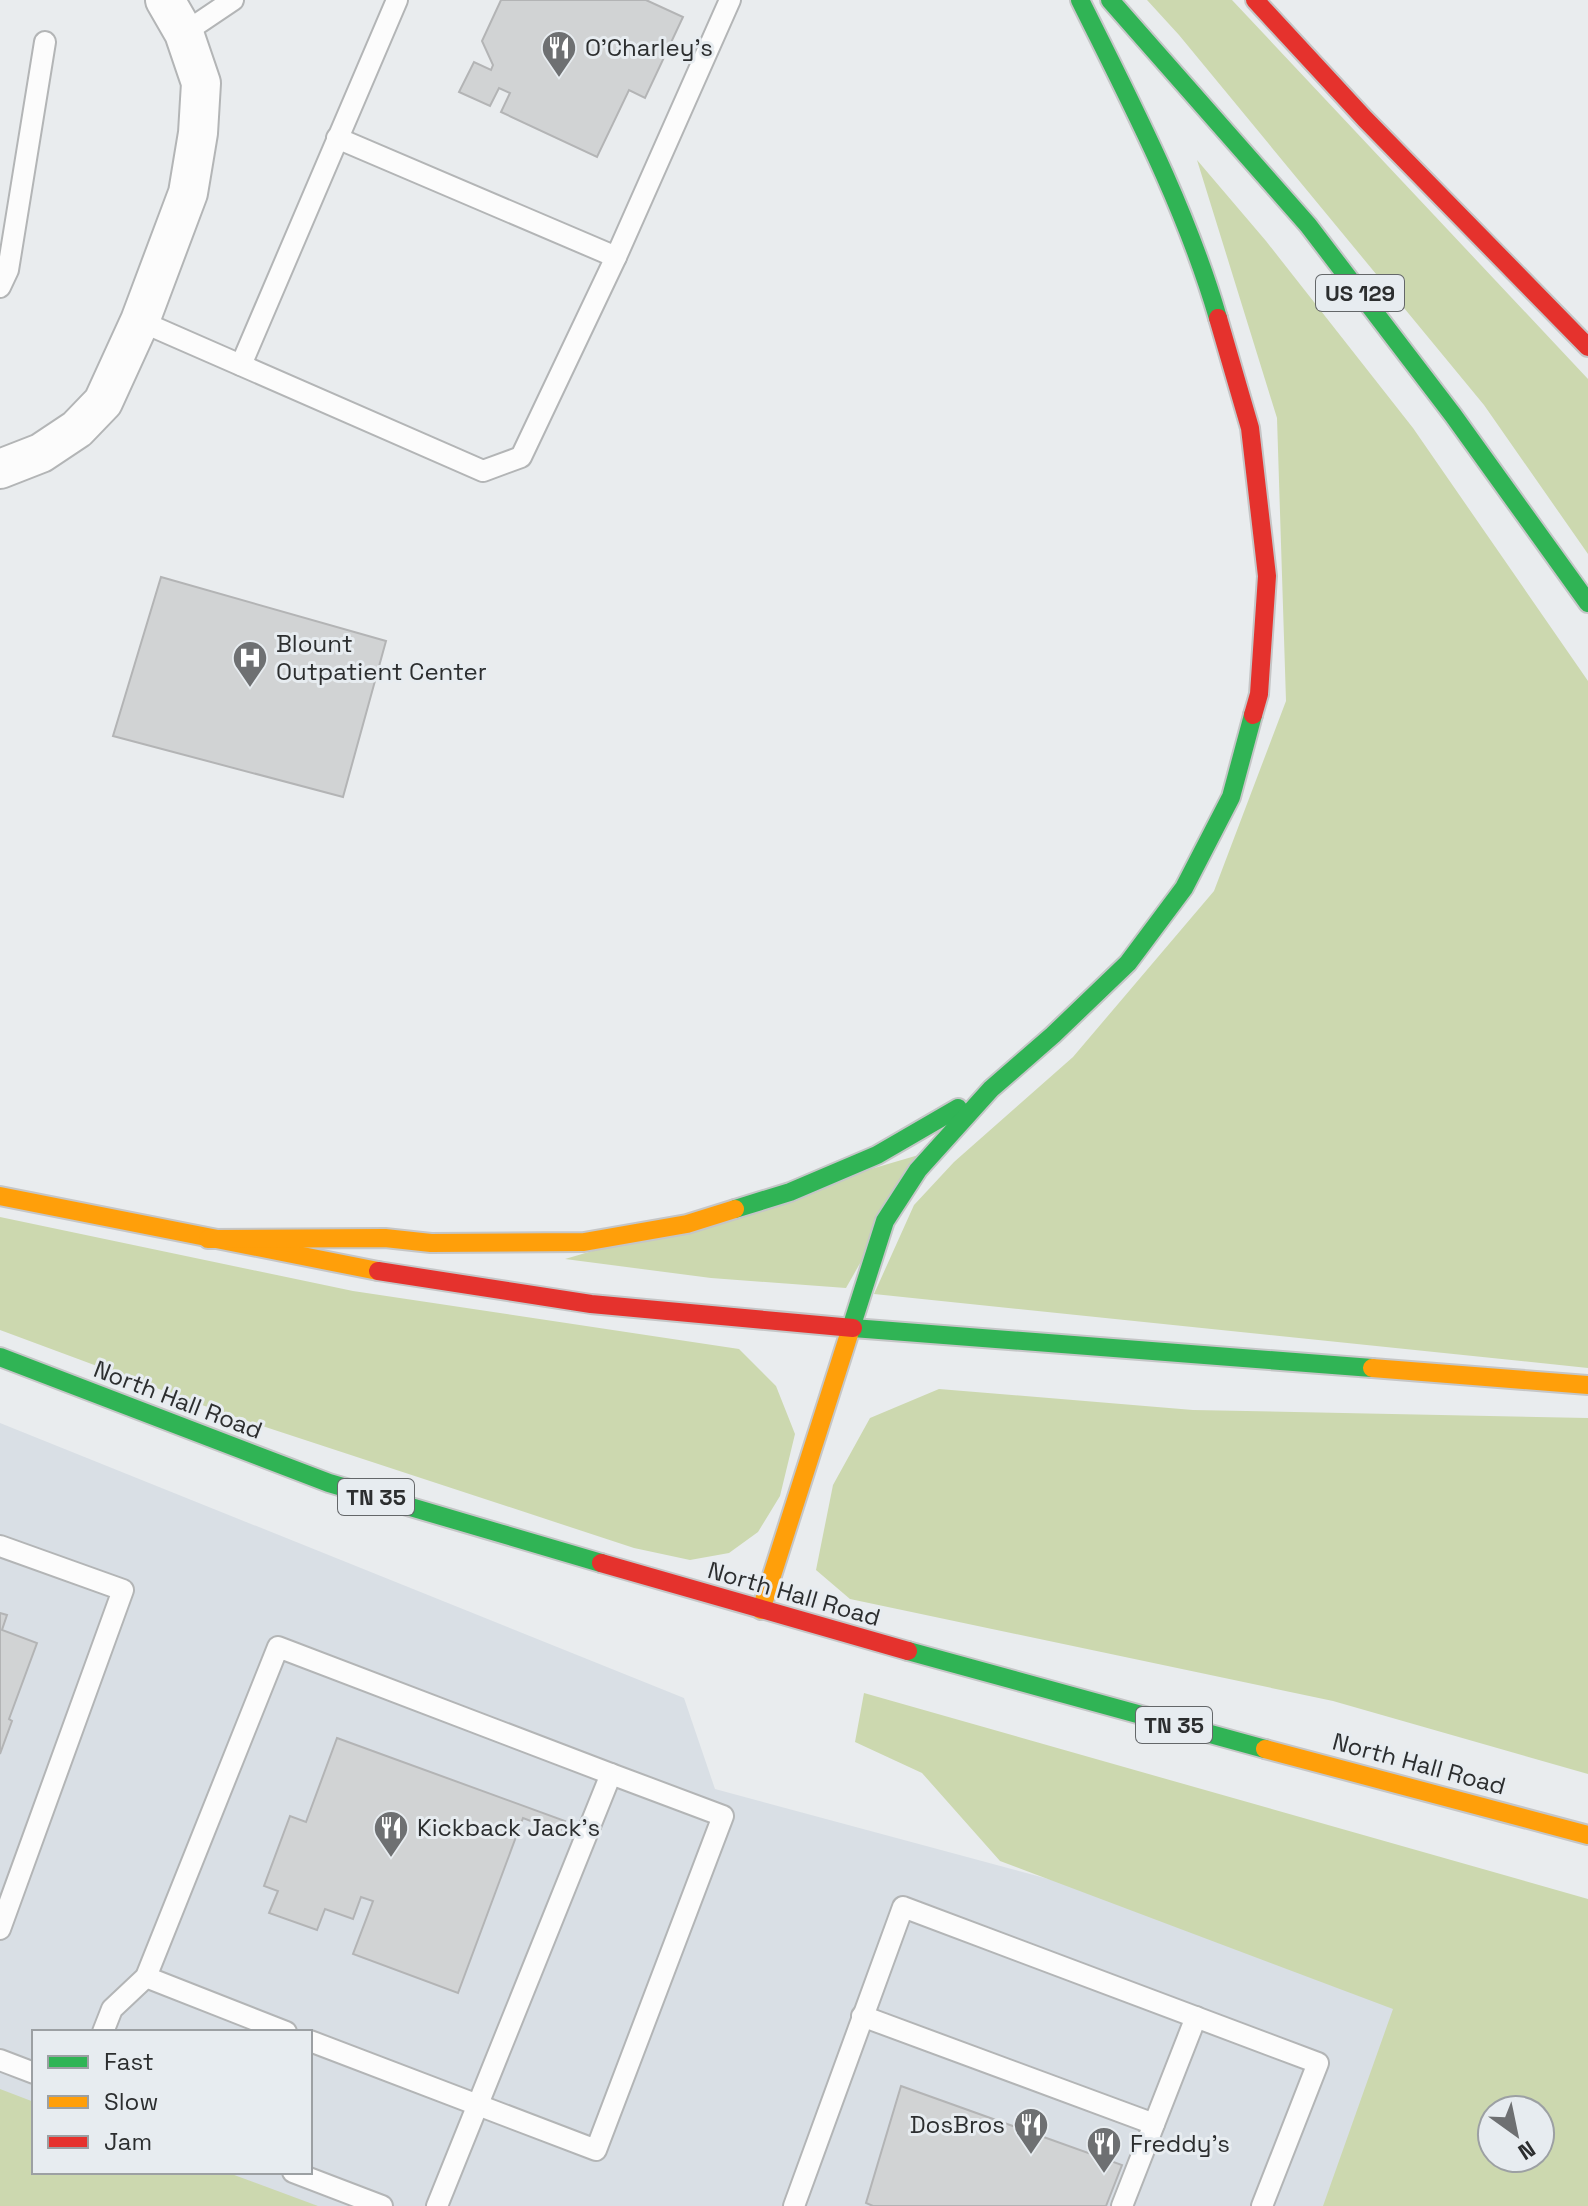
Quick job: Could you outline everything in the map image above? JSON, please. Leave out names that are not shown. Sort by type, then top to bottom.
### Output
[{"type":"main road","points":[[761,1610],[885,1221],[918,1170],[991,1089],[1128,963],[1184,888],[1231,797],[1259,694],[1267,576],[1250,428],[1203,266],[1165,170],[1080,0]]},
{"type":"main road","name":"US 129","points":[[1110,0],[1308,225],[1453,415],[1588,603]]},
{"type":"main road","points":[[1255,0],[1365,119],[1588,347]]},
{"type":"main road","points":[[208,1239],[385,1238],[431,1243],[584,1242],[687,1224],[790,1192],[877,1155],[991,1089]]},
{"type":"main road","points":[[0,1196],[391,1273],[591,1304],[851,1328],[1588,1385]]},
{"type":"main road","name":"North Hall Road","points":[[0,1357],[329,1483],[761,1610],[1139,1716],[1588,1835]]},
{"type":"street","points":[[0,469],[41,453],[77,429],[103,402],[140,321],[188,193],[198,133],[201,83],[184,33],[165,0]]},
{"type":"lane","points":[[184,33],[233,0]]},
{"type":"lane","points":[[241,365],[397,0]]},
{"type":"lane","points":[[140,321],[483,471],[521,457],[616,257],[730,0]]},
{"type":"lane","points":[[0,287],[8,270],[45,42]]},
{"type":"lane","points":[[337,138],[616,257]]},
{"type":"lane","points":[[0,1546],[123,1590],[0,1929]]},
{"type":"lane","points":[[104,2030],[112,2009],[146,1977],[278,1647],[723,1816],[596,2150],[312,2042]]},
{"type":"lane","points":[[437,2206],[611,1774]]},
{"type":"lane","points":[[794,2206],[903,1907],[1318,2063],[1262,2206]]},
{"type":"lane","points":[[146,1977],[281,2030]]},
{"type":"lane","points":[[862,2016],[1154,2124]]},
{"type":"lane","points":[[1122,2206],[1196,2017]]},
{"type":"lane","points":[[0,2060],[32,2072]]},
{"type":"lane","points":[[298,2174],[382,2206]]},
{"type":"shaded area","points":[[0,1423],[684,1698],[715,1789],[1271,1939],[1588,2030],[1588,2206],[0,2206]]},
{"type":"green space","points":[[1147,0],[1232,0],[1588,379],[1588,554],[1484,405]]},
{"type":"green space","points":[[1197,160],[1266,241],[1413,428],[1588,681],[1588,1368],[874,1294],[914,1205],[954,1162],[1073,1057],[1214,891],[1286,701],[1277,418]]},
{"type":"green space","points":[[922,1154],[846,1288],[711,1278],[565,1259]]},
{"type":"green space","points":[[0,1217],[353,1291],[739,1349],[776,1386],[795,1434],[780,1496],[758,1532],[729,1553],[690,1560],[634,1548],[229,1415],[0,1330]]},
{"type":"green space","points":[[939,1389],[1193,1410],[1588,1418],[1588,1774],[1333,1701],[850,1599],[816,1570],[833,1485],[870,1418]]},
{"type":"green space","points":[[864,1693],[1588,1899],[1588,2206],[1323,2206],[1393,2009],[1000,1861],[922,1773],[855,1742]]},
{"type":"green space","points":[[0,2089],[32,2101],[32,2174],[231,2174],[318,2206],[0,2206]]},
{"type":"building","name":"O'Charley's","points":[[501,0],[646,0],[683,17],[645,98],[629,90],[597,157],[501,112],[510,93],[499,88],[490,106],[459,92],[474,62],[491,70],[493,65],[482,41]]},
{"type":"building","name":"Blount Outpatient Center","points":[[161,577],[386,641],[343,797],[113,736]]},
{"type":"building","points":[[0,1613],[7,1615],[2,1630],[37,1643],[9,1719],[12,1721],[0,1754]]},
{"type":"building","name":"Kickback Jack's","points":[[337,1738],[565,1821],[560,1832],[523,1818],[458,1993],[353,1954],[373,1901],[361,1897],[353,1919],[325,1909],[317,1930],[269,1913],[278,1891],[264,1886],[290,1816],[306,1822]]},
{"type":"building","points":[[901,2086],[1122,2165],[1106,2206],[873,2206],[866,2203]]},
{"type":"traffic: fast","points":[[1080,0],[1174,195],[1218,318]]},
{"type":"traffic: fast","points":[[1110,0],[1308,225],[1453,415],[1588,603]]},
{"type":"traffic: fast","points":[[851,1328],[885,1221],[918,1170],[991,1089],[1128,963],[1184,888],[1231,797],[1253,715]]},
{"type":"traffic: fast","points":[[735,1209],[790,1192],[877,1155],[958,1108]]},
{"type":"traffic: fast","points":[[853,1328],[1372,1368]]},
{"type":"traffic: fast","points":[[0,1357],[329,1483],[601,1563]]},
{"type":"traffic: fast","points":[[908,1651],[1265,1749]]},
{"type":"traffic: slow","points":[[0,1196],[378,1271]]},
{"type":"traffic: slow","points":[[208,1239],[385,1238],[431,1243],[584,1242],[687,1224],[735,1209]]},
{"type":"traffic: slow","points":[[761,1610],[851,1328]]},
{"type":"traffic: slow","points":[[1372,1368],[1588,1385]]},
{"type":"traffic: slow","points":[[1265,1749],[1588,1835]]},
{"type":"traffic: jam","points":[[1255,0],[1365,119],[1588,347]]},
{"type":"traffic: jam","points":[[1218,318],[1250,428],[1267,576],[1259,694],[1253,715]]},
{"type":"traffic: jam","points":[[378,1271],[591,1304],[853,1328]]},
{"type":"traffic: jam","points":[[601,1563],[908,1651]]},
{"type":"place","name":"O'Charley's","points":[[559,79]]},
{"type":"place","name":"Blount Outpatient Center","points":[[250,689]]},
{"type":"place","name":"Kickback Jack's","points":[[391,1859]]},
{"type":"place","name":"DosBros","points":[[1031,2156]]},
{"type":"place","name":"Freddy's","points":[[1104,2175]]}]
